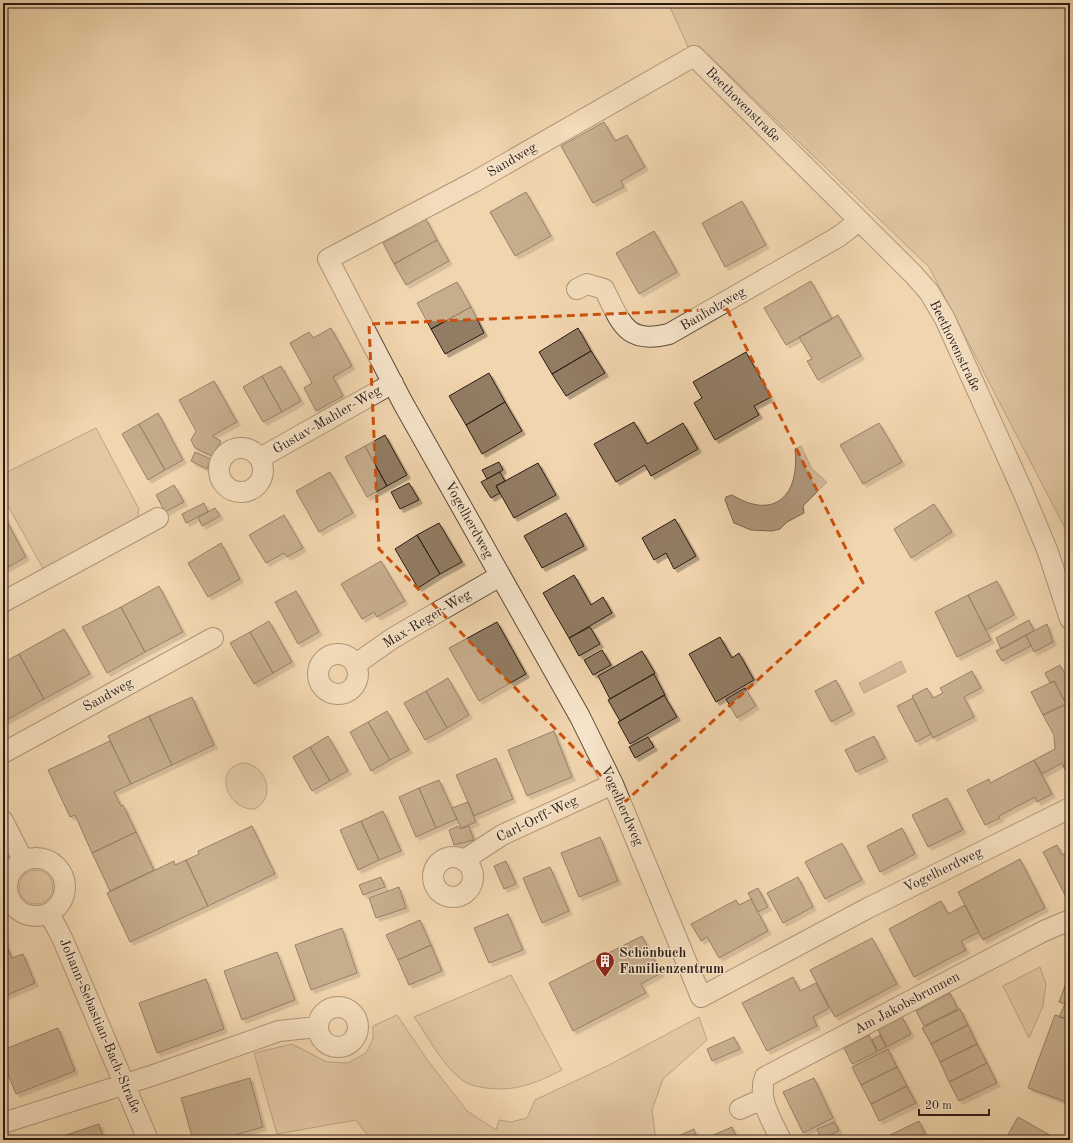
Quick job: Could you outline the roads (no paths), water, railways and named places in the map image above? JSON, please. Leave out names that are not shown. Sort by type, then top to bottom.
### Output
[{"type":"street","name":"Beethovenstraße","points":[[694,56],[914,275],[929,292],[945,319],[1026,499],[1048,552],[1070,619]]},
{"type":"street","name":"Sandweg","points":[[328,259],[474,182],[694,56]]},
{"type":"street","name":"Banholzweg","points":[[577,289],[587,284],[604,289],[622,324],[634,335],[655,338],[669,334],[838,237],[859,221]]},
{"type":"street","name":"Vogelherdweg","points":[[328,259],[393,383],[580,717],[613,784],[701,997],[868,908],[1070,808]]},
{"type":"street","name":"Gustav-Mahler-Weg","points":[[260,458],[393,383]]},
{"type":"street","points":[[3,602],[158,518]]},
{"type":"street","name":"Max-Reger-Weg","points":[[356,664],[393,638],[500,576]]},
{"type":"street","name":"Sandweg","points":[[3,753],[212,638]]},
{"type":"street","name":"Carl-Orff-Weg","points":[[464,860],[502,835],[613,784]]},
{"type":"street","points":[[3,820],[23,860]]},
{"type":"street","points":[[43,858],[52,862],[60,869],[64,878],[65,888],[63,898],[57,907],[49,913],[39,916],[30,916],[20,912],[5,898],[8,876],[12,869],[23,860],[43,858]]},
{"type":"street","name":"Johann-Sebastian-Bach-Straße","points":[[49,913],[63,940],[126,1084],[148,1140]]},
{"type":"street","name":"Am Jakobsbrunnen","points":[[780,1140],[762,1099],[761,1087],[765,1077],[1044,931],[1070,920]]},
{"type":"street","points":[[3,1123],[126,1084],[279,1031],[318,1027]]},
{"type":"street","points":[[740,1109],[762,1099]]},
{"type":"place","name":"Schönbuch Familienzentrum","points":[[605,978]]}]
